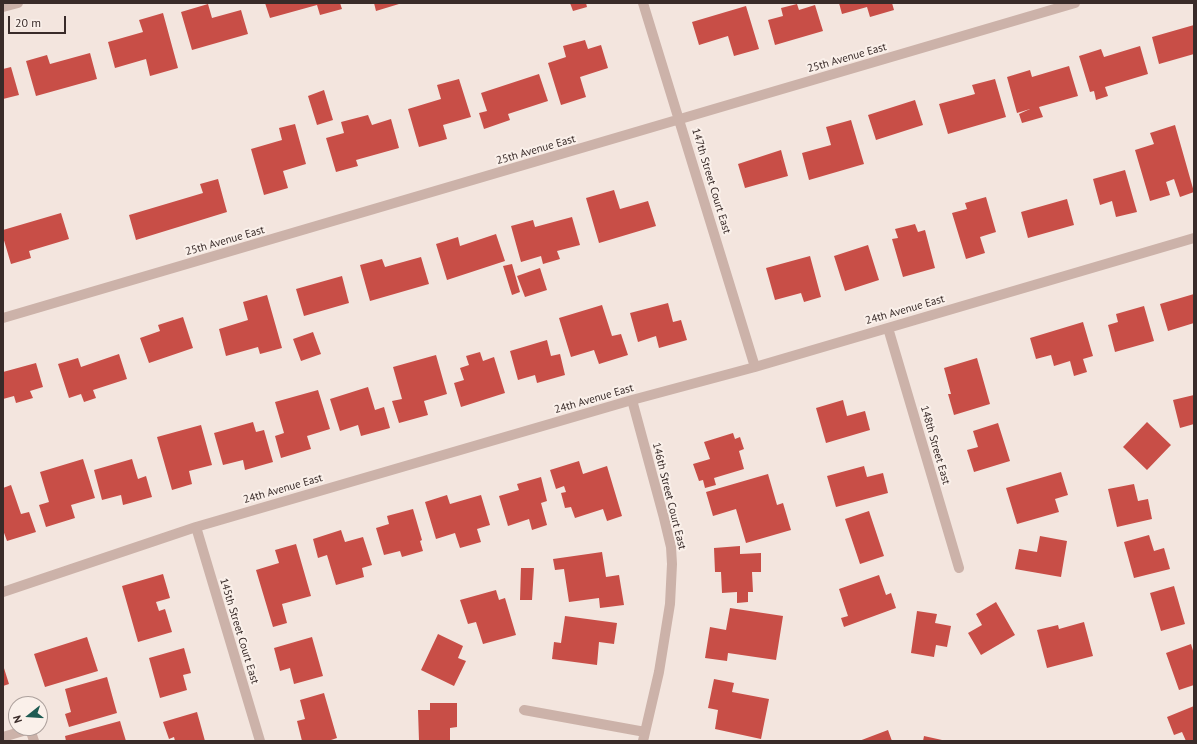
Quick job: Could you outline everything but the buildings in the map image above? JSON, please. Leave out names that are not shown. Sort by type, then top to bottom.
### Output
[{"type":"street","points":[[3,7],[18,3]]},
{"type":"street","name":"147th Street Court East","points":[[643,3],[755,367]]},
{"type":"street","name":"25th Avenue East","points":[[3,318],[1075,3]]},
{"type":"street","name":"24th Avenue East","points":[[3,592],[196,527],[632,400],[755,367],[1194,238]]},
{"type":"street","name":"148th Street East","points":[[888,328],[959,568]]},
{"type":"street","name":"146th Street Court East","points":[[632,400],[664,518],[671,547],[672,564],[670,604],[659,672],[644,736]]},
{"type":"street","name":"145th Street Court East","points":[[196,527],[260,741]]},
{"type":"street","points":[[524,710],[644,736]]}]
